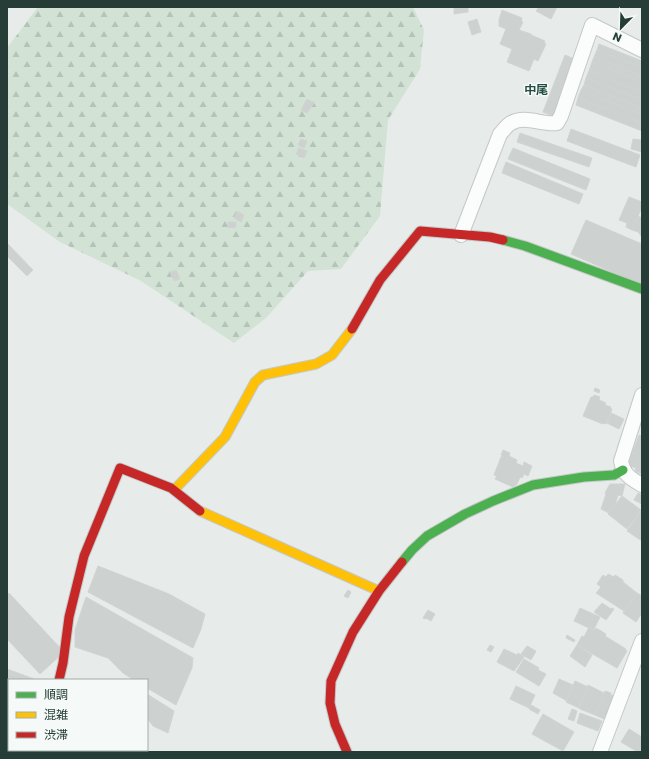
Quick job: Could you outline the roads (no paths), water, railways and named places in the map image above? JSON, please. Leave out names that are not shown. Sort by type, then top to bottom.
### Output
[{"type":"street","points":[[461,235],[500,134],[511,123],[522,119],[550,124],[557,123],[561,116],[592,25],[642,50]]},
{"type":"street","points":[[174,490],[224,437],[255,382],[263,374],[316,364],[332,355],[349,335],[380,280],[420,230],[490,237],[525,246],[642,289]]},
{"type":"street","points":[[642,395],[621,461],[622,470],[630,478],[642,485]]},
{"type":"street","points":[[58,679],[63,663],[69,617],[84,556],[120,468],[171,488],[202,513],[379,591]]},
{"type":"street","points":[[347,752],[335,724],[330,703],[331,681],[353,632],[379,591],[412,550],[427,536],[465,514],[533,485],[584,477],[614,475],[622,470]]},
{"type":"street","points":[[600,752],[642,641]]},
{"type":"district","name":"中尾","points":[[536,90]]}]
